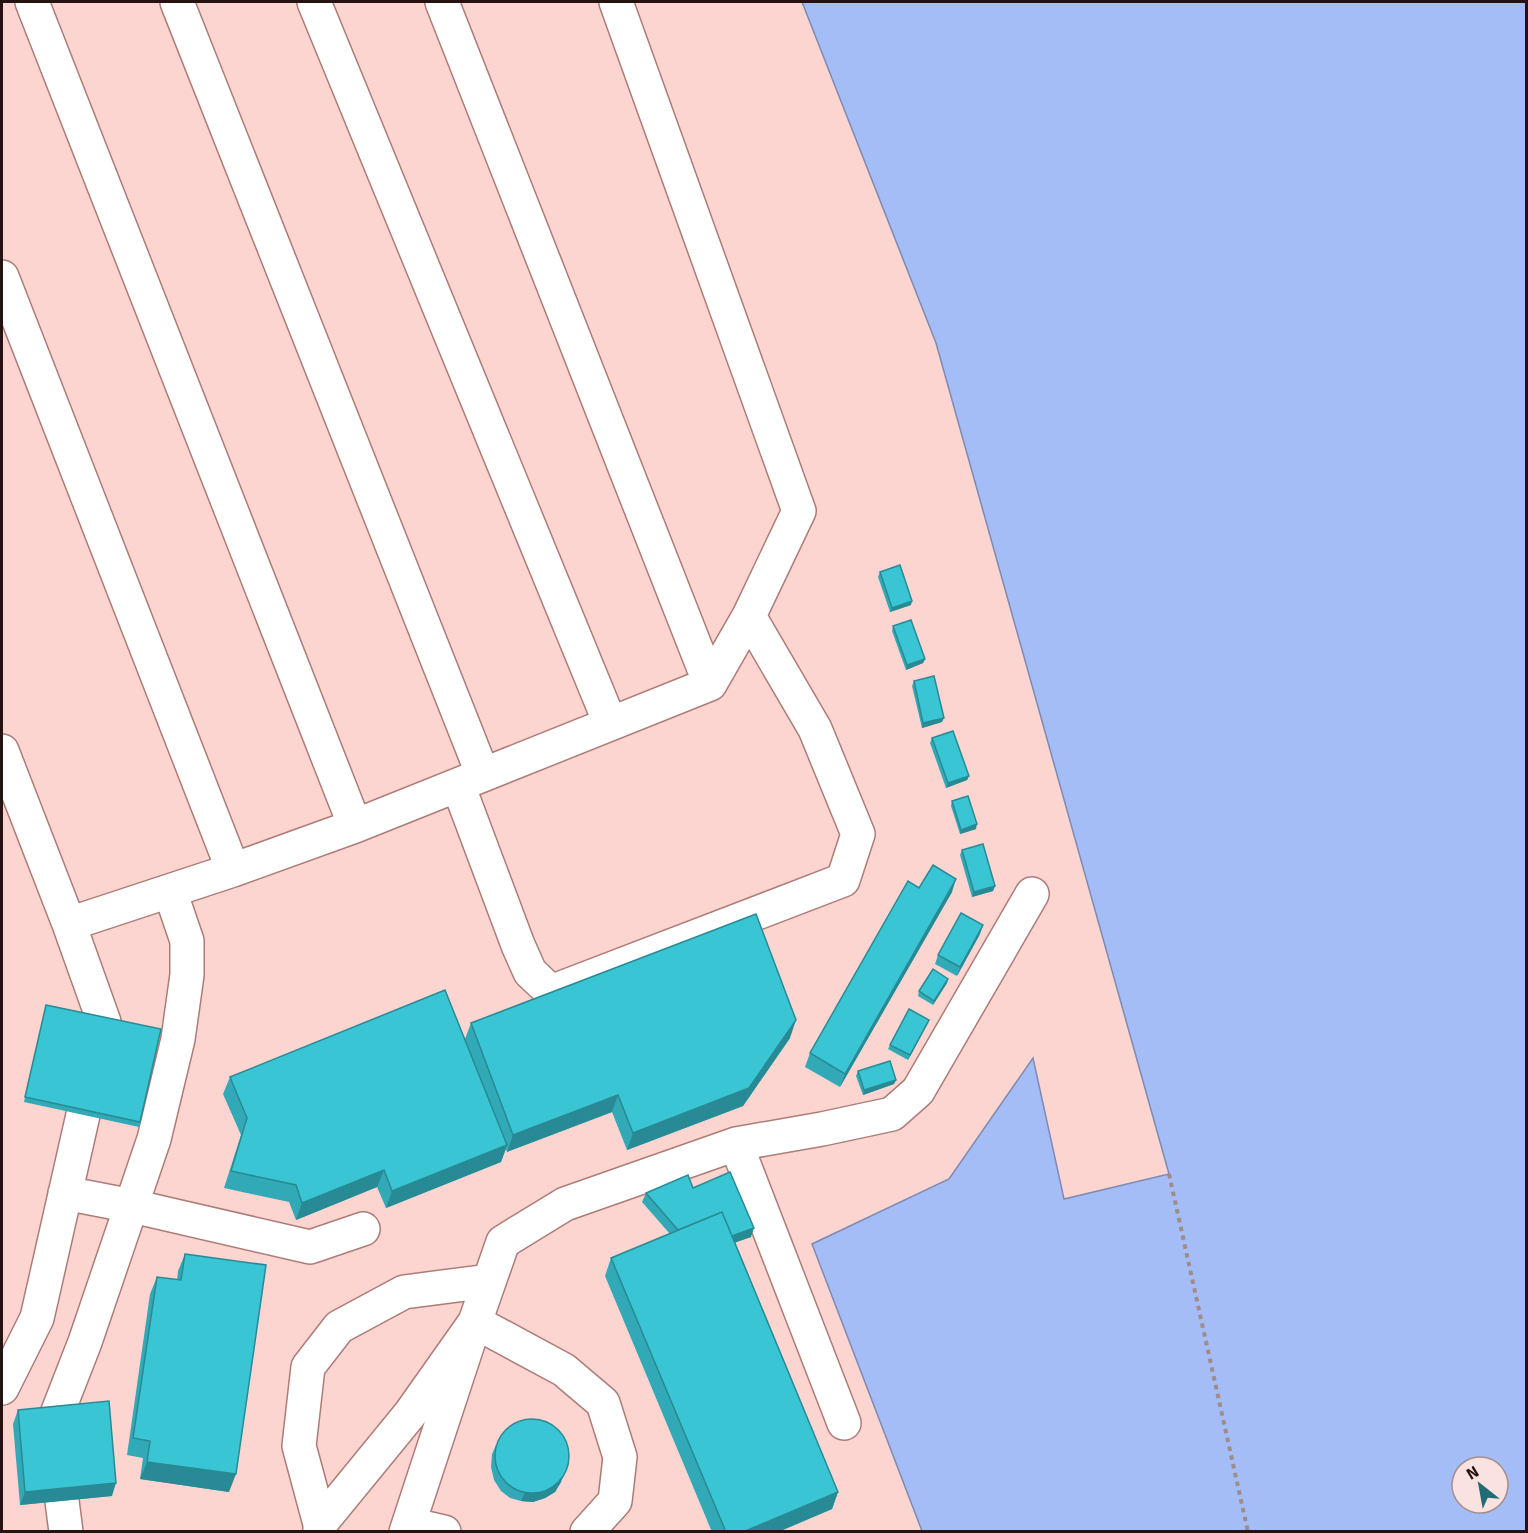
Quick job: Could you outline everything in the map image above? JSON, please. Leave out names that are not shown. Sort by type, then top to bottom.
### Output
[{"type":"lane","points":[[32,2],[355,826]]},
{"type":"lane","points":[[177,2],[471,780],[518,945],[530,972],[551,992],[843,880],[858,834],[815,729],[749,616]]},
{"type":"lane","points":[[314,2],[610,723]]},
{"type":"lane","points":[[442,2],[710,684]]},
{"type":"lane","points":[[69,924],[233,870],[355,826],[710,684],[749,616],[799,511],[616,2]]},
{"type":"lane","points":[[2,277],[233,870]]},
{"type":"lane","points":[[2,751],[105,1022]]},
{"type":"lane","points":[[55,1419],[85,1342],[132,1206],[154,1138],[178,1039],[187,975],[187,941],[170,891]]},
{"type":"lane","points":[[444,1532],[407,1528],[503,1242],[565,1204],[736,1144],[892,1114],[918,1091],[1032,894]]},
{"type":"lane","points":[[2,1388],[37,1318],[82,1115]]},
{"type":"lane","points":[[736,1144],[844,1424]]},
{"type":"lane","points":[[65,1193],[310,1247],[363,1229]]},
{"type":"lane","points":[[320,1528],[299,1446],[308,1366],[339,1327],[404,1292],[489,1281]]},
{"type":"lane","points":[[320,1528],[410,1414],[475,1322]]},
{"type":"lane","points":[[475,1322],[564,1370],[603,1403],[620,1457],[615,1501],[587,1532]]},
{"type":"path","points":[[1169,1174],[1248,1532]]},
{"type":"shaded area","points":[[2,2],[802,2],[936,343],[1169,1174],[1064,1200],[1033,1059],[949,1179],[812,1244],[922,1531],[2,1531]]},
{"type":"water","points":[[802,2],[1526,2],[1526,1531],[922,1531],[812,1244],[949,1179],[1033,1058],[1064,1199],[1169,1174],[936,343]]},
{"type":"building","points":[[900,565],[912,601],[892,608],[880,572]]},
{"type":"building","points":[[911,620],[925,659],[907,665],[893,626]]},
{"type":"building","points":[[934,676],[944,718],[923,723],[914,681]]},
{"type":"building","points":[[953,731],[969,776],[948,783],[932,738]]},
{"type":"building","points":[[968,796],[977,824],[961,830],[952,801]]},
{"type":"building","points":[[983,844],[995,886],[974,892],[962,850]]},
{"type":"building","points":[[933,865],[956,879],[845,1074],[810,1053],[908,881],[919,888]]},
{"type":"building","points":[[961,913],[983,925],[960,967],[938,955]]},
{"type":"building","points":[[756,914],[796,1020],[749,1088],[633,1133],[618,1095],[513,1135],[471,1023]]},
{"type":"building","points":[[933,969],[948,979],[934,1001],[919,991]]},
{"type":"building","points":[[445,990],[507,1145],[392,1191],[384,1170],[302,1203],[296,1185],[231,1171],[247,1118],[230,1077]]},
{"type":"building","points":[[46,1005],[161,1029],[140,1122],[25,1097]]},
{"type":"building","points":[[909,1009],[929,1020],[910,1055],[890,1045]]},
{"type":"building","points":[[890,1061],[896,1080],[864,1090],[858,1071]]},
{"type":"building","points":[[730,1172],[754,1228],[732,1236],[722,1212],[678,1230],[646,1193],[688,1175],[693,1188]]},
{"type":"building","points":[[722,1212],[838,1492],[743,1532],[726,1532],[611,1258]]},
{"type":"building","points":[[185,1254],[266,1265],[236,1474],[147,1462],[150,1441],[133,1438],[157,1277],[181,1280]]},
{"type":"building","points":[[109,1401],[116,1483],[25,1492],[18,1410]]},
{"type":"building","points":[[525,1419],[539,1419],[553,1425],[563,1435],[569,1449],[567,1470],[553,1487],[539,1493],[525,1493],[511,1487],[501,1477],[495,1463],[495,1449],[501,1435],[511,1425]]}]
